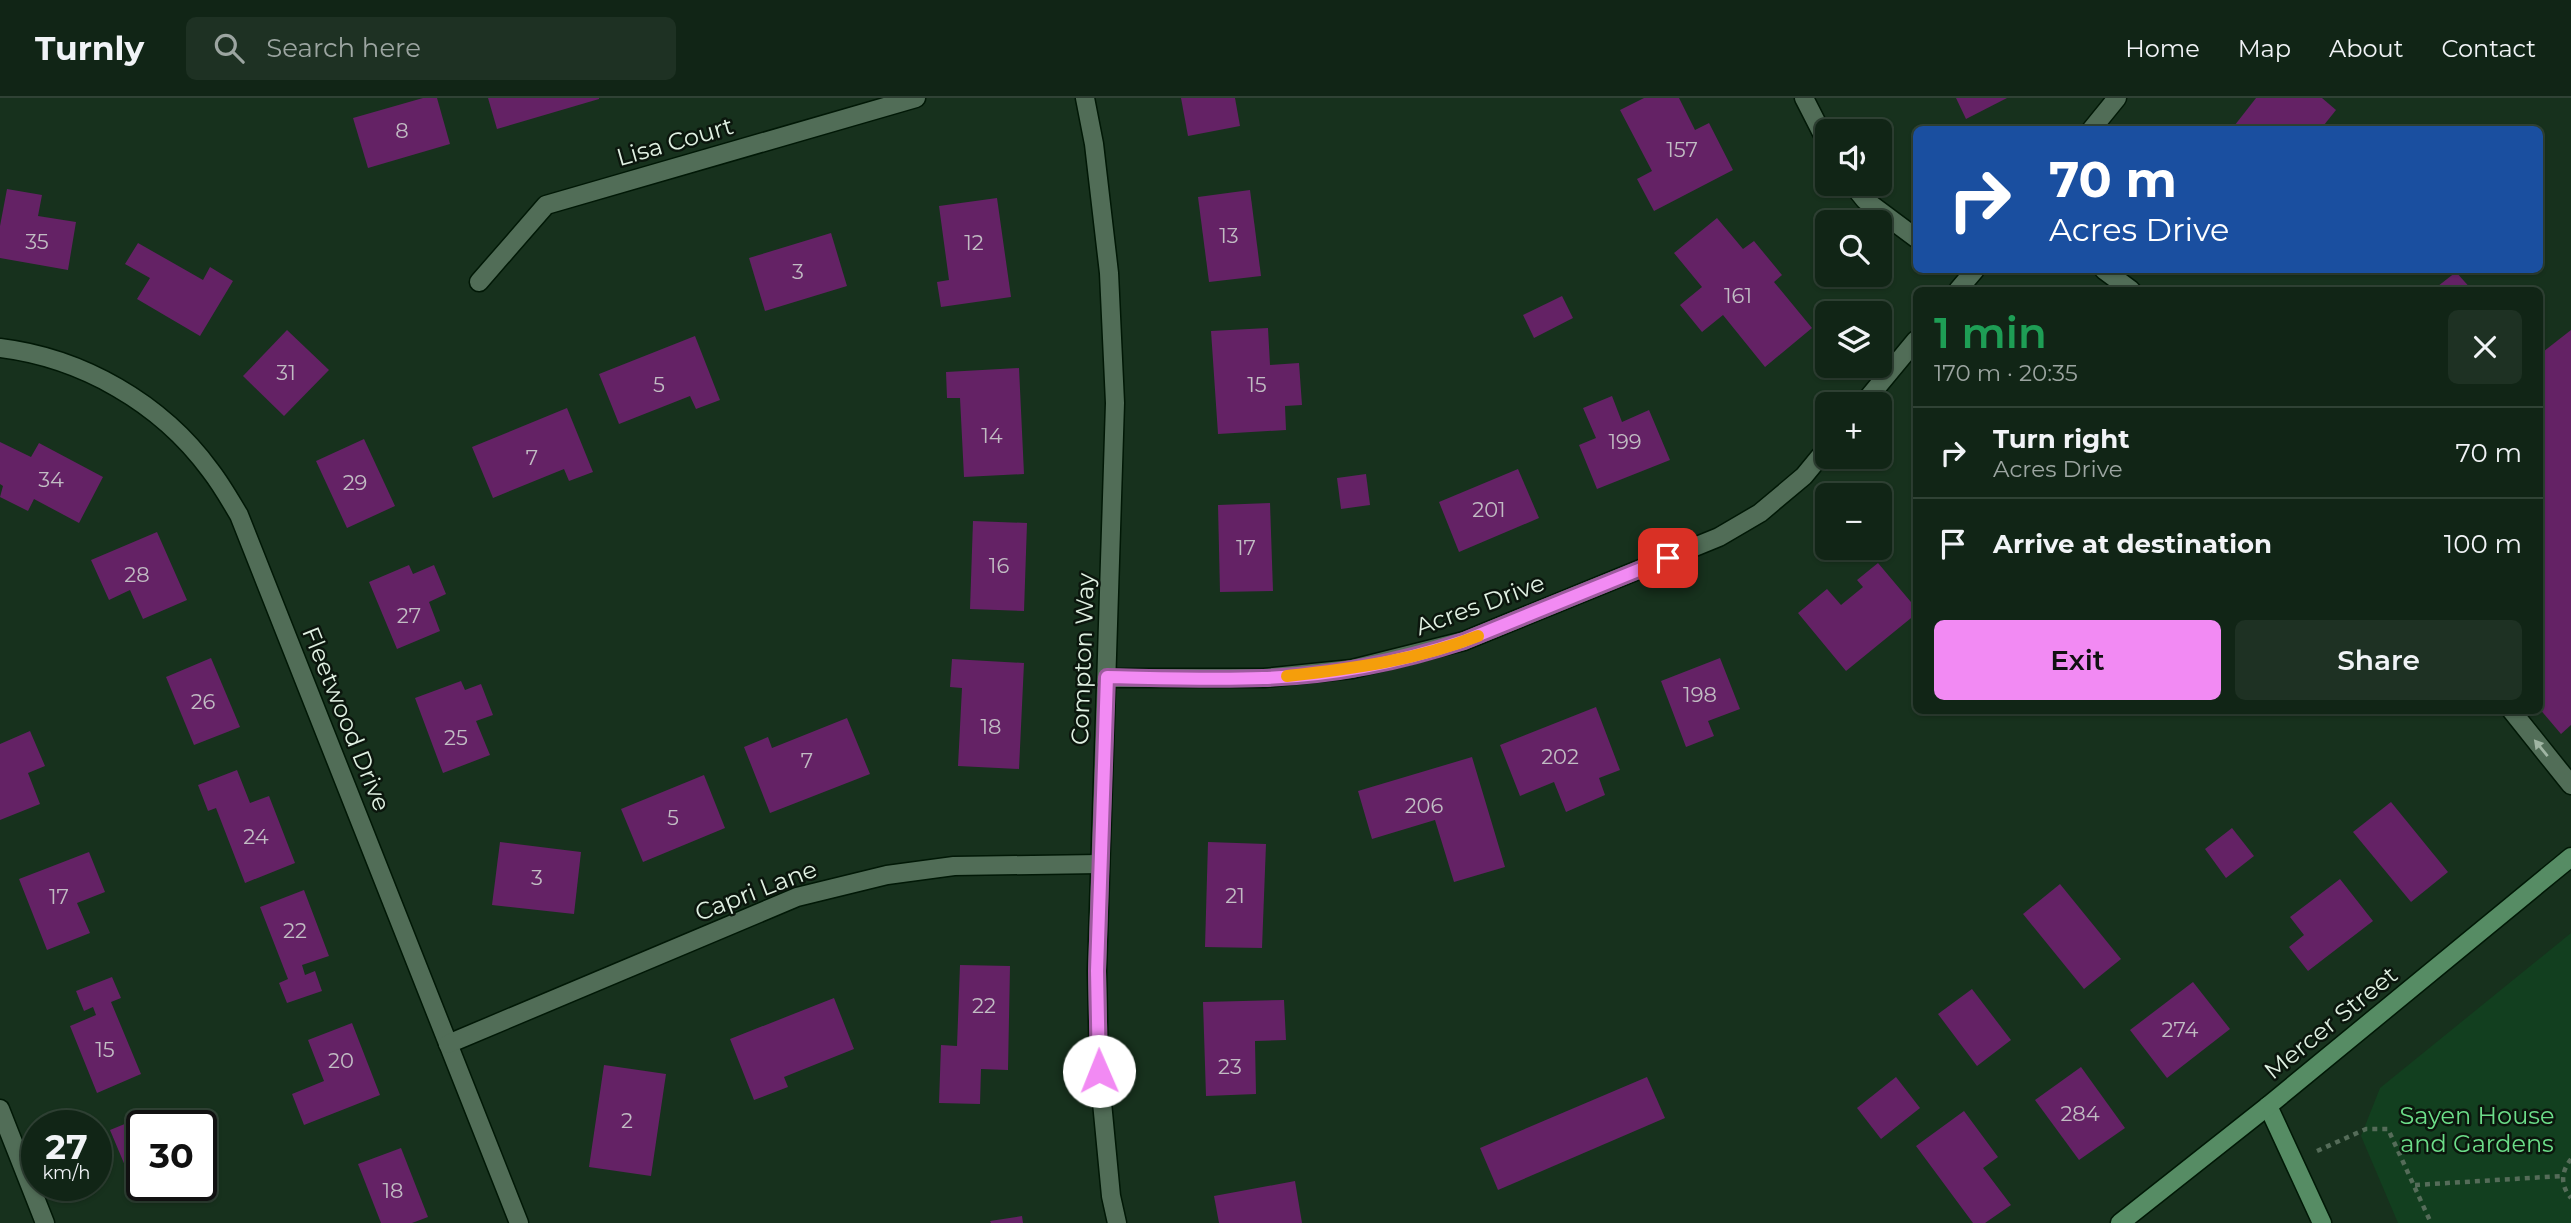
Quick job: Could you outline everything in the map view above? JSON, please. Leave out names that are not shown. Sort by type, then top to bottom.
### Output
[{"type":"street","name":"Lisa Court","points":[[479,282],[546,205],[916,98]]},
{"type":"street","name":"Compton Way","points":[[1085,98],[1094,144],[1109,273],[1115,403],[1097,971],[1099,1071],[1111,1196],[1117,1223]]},
{"type":"street","points":[[1804,98],[1815,120]]},
{"type":"street","points":[[2094,126],[2117,98]]},
{"type":"street","points":[[1862,196],[1913,236]]},
{"type":"street","points":[[2108,273],[2127,287]]},
{"type":"street","points":[[1873,392],[1913,345]]},
{"type":"street","name":"Fleetwood Drive","points":[[0,348],[28,352],[80,369],[129,394],[173,428],[210,469],[239,516],[519,1223]]},
{"type":"street","name":"Acres Drive","points":[[1107,677],[1264,678],[1352,669],[1455,644],[1720,537],[1769,506],[1804,476],[1815,463]]},
{"type":"street","points":[[2514,714],[2571,785]]},
{"type":"street","name":"Mercer Street","points":[[2120,1223],[2268,1106],[2571,857]]},
{"type":"street","name":"Capri Lane","points":[[448,1044],[797,897],[887,874],[954,866],[1100,864]]},
{"type":"street","points":[[2268,1106],[2322,1223]]},
{"type":"street","points":[[0,1109],[45,1223]]},
{"type":"path","points":[[2294,1162],[2366,1129],[2388,1129],[2431,1223]]},
{"type":"path","points":[[2571,1158],[2563,1176],[2563,1186],[2571,1198]]},
{"type":"path","points":[[2415,1185],[2563,1176]]},
{"type":"green space","name":"Sayen House and Gardens","points":[[2571,933],[2571,1223],[2398,1223],[2361,1136],[2380,1088]]},
{"type":"building","points":[[423,98],[437,98],[450,144],[368,168],[353,118]]},
{"type":"building","points":[[488,98],[599,98],[599,99],[497,129]]},
{"type":"building","points":[[1181,98],[1235,98],[1240,126],[1188,136]]},
{"type":"building","points":[[1644,98],[1679,98],[1695,130],[1709,123],[1733,170],[1654,211],[1637,179],[1652,171],[1620,110]]},
{"type":"building","points":[[1956,98],[2007,98],[1966,119]]},
{"type":"building","points":[[2256,98],[2322,98],[2336,110],[2323,126],[2234,126]]},
{"type":"building","points":[[7,189],[42,195],[38,216],[76,222],[68,270],[0,258],[0,226]]},
{"type":"building","points":[[1250,190],[1261,276],[1209,282],[1198,197]]},
{"type":"building","points":[[997,198],[1011,297],[941,307],[937,282],[949,280],[939,206]]},
{"type":"building","points":[[1717,218],[1743,249],[1754,241],[1782,275],[1774,282],[1812,328],[1765,367],[1723,315],[1702,332],[1680,305],[1702,287],[1674,253]]},
{"type":"building","points":[[831,233],[847,286],[765,311],[749,258]]},
{"type":"building","points":[[138,243],[203,280],[210,267],[233,281],[200,336],[137,299],[150,278],[125,264]]},
{"type":"building","points":[[2457,273],[2469,287],[2437,287]]},
{"type":"building","points":[[1562,296],[1573,318],[1534,338],[1523,315]]},
{"type":"building","points":[[1268,328],[1270,365],[1299,363],[1302,405],[1285,406],[1286,430],[1218,434],[1211,331]]},
{"type":"building","points":[[287,330],[329,370],[284,416],[243,376]]},
{"type":"building","points":[[2571,330],[2571,725],[2561,734],[2543,713],[2543,352]]},
{"type":"building","points":[[695,336],[720,400],[696,409],[690,396],[619,424],[599,374]]},
{"type":"building","points":[[1019,368],[1024,474],[964,477],[960,398],[947,398],[946,372]]},
{"type":"building","points":[[1612,396],[1622,422],[1649,410],[1670,460],[1597,489],[1579,445],[1596,438],[1583,408]]},
{"type":"building","points":[[567,408],[593,472],[569,481],[564,469],[493,498],[472,447]]},
{"type":"building","points":[[364,439],[395,506],[347,528],[316,461]]},
{"type":"building","points":[[0,442],[31,457],[39,443],[103,477],[79,523],[34,499],[28,511],[0,497],[3,486],[0,484]]},
{"type":"building","points":[[1518,469],[1539,518],[1459,552],[1439,502]]},
{"type":"building","points":[[1366,474],[1370,505],[1341,509],[1337,478]]},
{"type":"building","points":[[1270,503],[1273,591],[1220,592],[1218,505]]},
{"type":"building","points":[[973,521],[1027,523],[1024,611],[970,609]]},
{"type":"building","points":[[157,532],[187,600],[143,619],[130,590],[109,600],[91,560]]},
{"type":"building","points":[[1878,563],[1913,604],[1913,616],[1846,671],[1798,613],[1827,589],[1841,605],[1863,587],[1857,580]]},
{"type":"building","points":[[409,565],[413,574],[434,565],[446,594],[429,602],[440,631],[397,649],[369,582]]},
{"type":"building","points":[[211,658],[240,727],[194,745],[166,677]]},
{"type":"building","points":[[1720,658],[1740,709],[1708,721],[1714,736],[1686,747],[1661,681]]},
{"type":"building","points":[[952,659],[1024,663],[1019,769],[958,766],[962,688],[950,687]]},
{"type":"building","points":[[461,681],[465,690],[481,684],[493,715],[476,721],[490,755],[443,773],[415,698]]},
{"type":"building","points":[[1596,707],[1620,770],[1599,778],[1605,795],[1566,812],[1554,782],[1520,796],[1500,745]]},
{"type":"building","points":[[847,718],[870,774],[770,813],[744,747],[768,737],[772,748]]},
{"type":"building","points":[[30,731],[45,766],[28,773],[40,804],[0,820],[0,744]]},
{"type":"building","points":[[1472,757],[1505,867],[1454,882],[1435,820],[1372,839],[1358,791]]},
{"type":"building","points":[[237,770],[250,803],[269,796],[295,863],[245,883],[216,808],[208,811],[198,785]]},
{"type":"building","points":[[704,775],[725,828],[643,862],[621,809]]},
{"type":"building","points":[[2391,802],[2448,872],[2411,902],[2353,832]]},
{"type":"building","points":[[2232,828],[2254,856],[2226,878],[2205,849]]},
{"type":"building","points":[[500,842],[581,852],[574,914],[492,905]]},
{"type":"building","points":[[1208,842],[1266,844],[1262,948],[1205,947]]},
{"type":"building","points":[[89,852],[105,892],[77,903],[90,933],[47,950],[19,879]]},
{"type":"building","points":[[2340,879],[2373,921],[2308,971],[2289,947],[2304,935],[2290,917]]},
{"type":"building","points":[[2060,884],[2121,959],[2084,989],[2023,914]]},
{"type":"building","points":[[304,890],[329,956],[302,965],[305,975],[315,971],[322,991],[287,1003],[279,983],[288,979],[260,907]]},
{"type":"building","points":[[960,965],[1010,966],[1008,1070],[981,1069],[980,1104],[939,1103],[941,1045],[957,1046]]},
{"type":"building","points":[[112,977],[121,998],[111,1002],[141,1074],[97,1093],[70,1026],[96,1015],[93,1007],[84,1011],[76,991]]},
{"type":"building","points":[[2193,982],[2230,1029],[2167,1078],[2130,1030]]},
{"type":"building","points":[[1972,989],[2011,1040],[1977,1066],[1938,1014]]},
{"type":"building","points":[[834,998],[854,1049],[784,1077],[788,1087],[754,1100],[730,1039]]},
{"type":"building","points":[[1284,1000],[1286,1040],[1255,1041],[1256,1094],[1206,1096],[1203,1002]]},
{"type":"building","points":[[352,1023],[380,1095],[304,1125],[292,1094],[324,1081],[308,1040]]},
{"type":"building","points":[[604,1065],[666,1074],[651,1176],[589,1167]]},
{"type":"building","points":[[2081,1067],[2125,1128],[2079,1160],[2035,1100]]},
{"type":"building","points":[[1647,1077],[1665,1118],[1498,1190],[1480,1148]]},
{"type":"building","points":[[1896,1077],[1920,1108],[1881,1139],[1857,1108]]},
{"type":"building","points":[[1964,1111],[1998,1157],[1983,1168],[2011,1205],[1985,1223],[1973,1223],[1916,1146]]},
{"type":"building","points":[[126,1123],[126,1168],[112,1135],[112,1129]]},
{"type":"building","points":[[401,1148],[428,1217],[412,1223],[381,1223],[358,1164]]},
{"type":"building","points":[[1295,1181],[1302,1223],[1219,1223],[1214,1196]]},
{"type":"building","points":[[1022,1216],[1023,1223],[990,1221]]},
{"type":"slow traffic","points":[[1287,676],[1352,669],[1437,650],[1478,636]]},
{"type":"route","points":[[1099,1071],[1097,971],[1107,677],[1264,678],[1352,669],[1437,650],[1464,641],[1668,558]]}]
